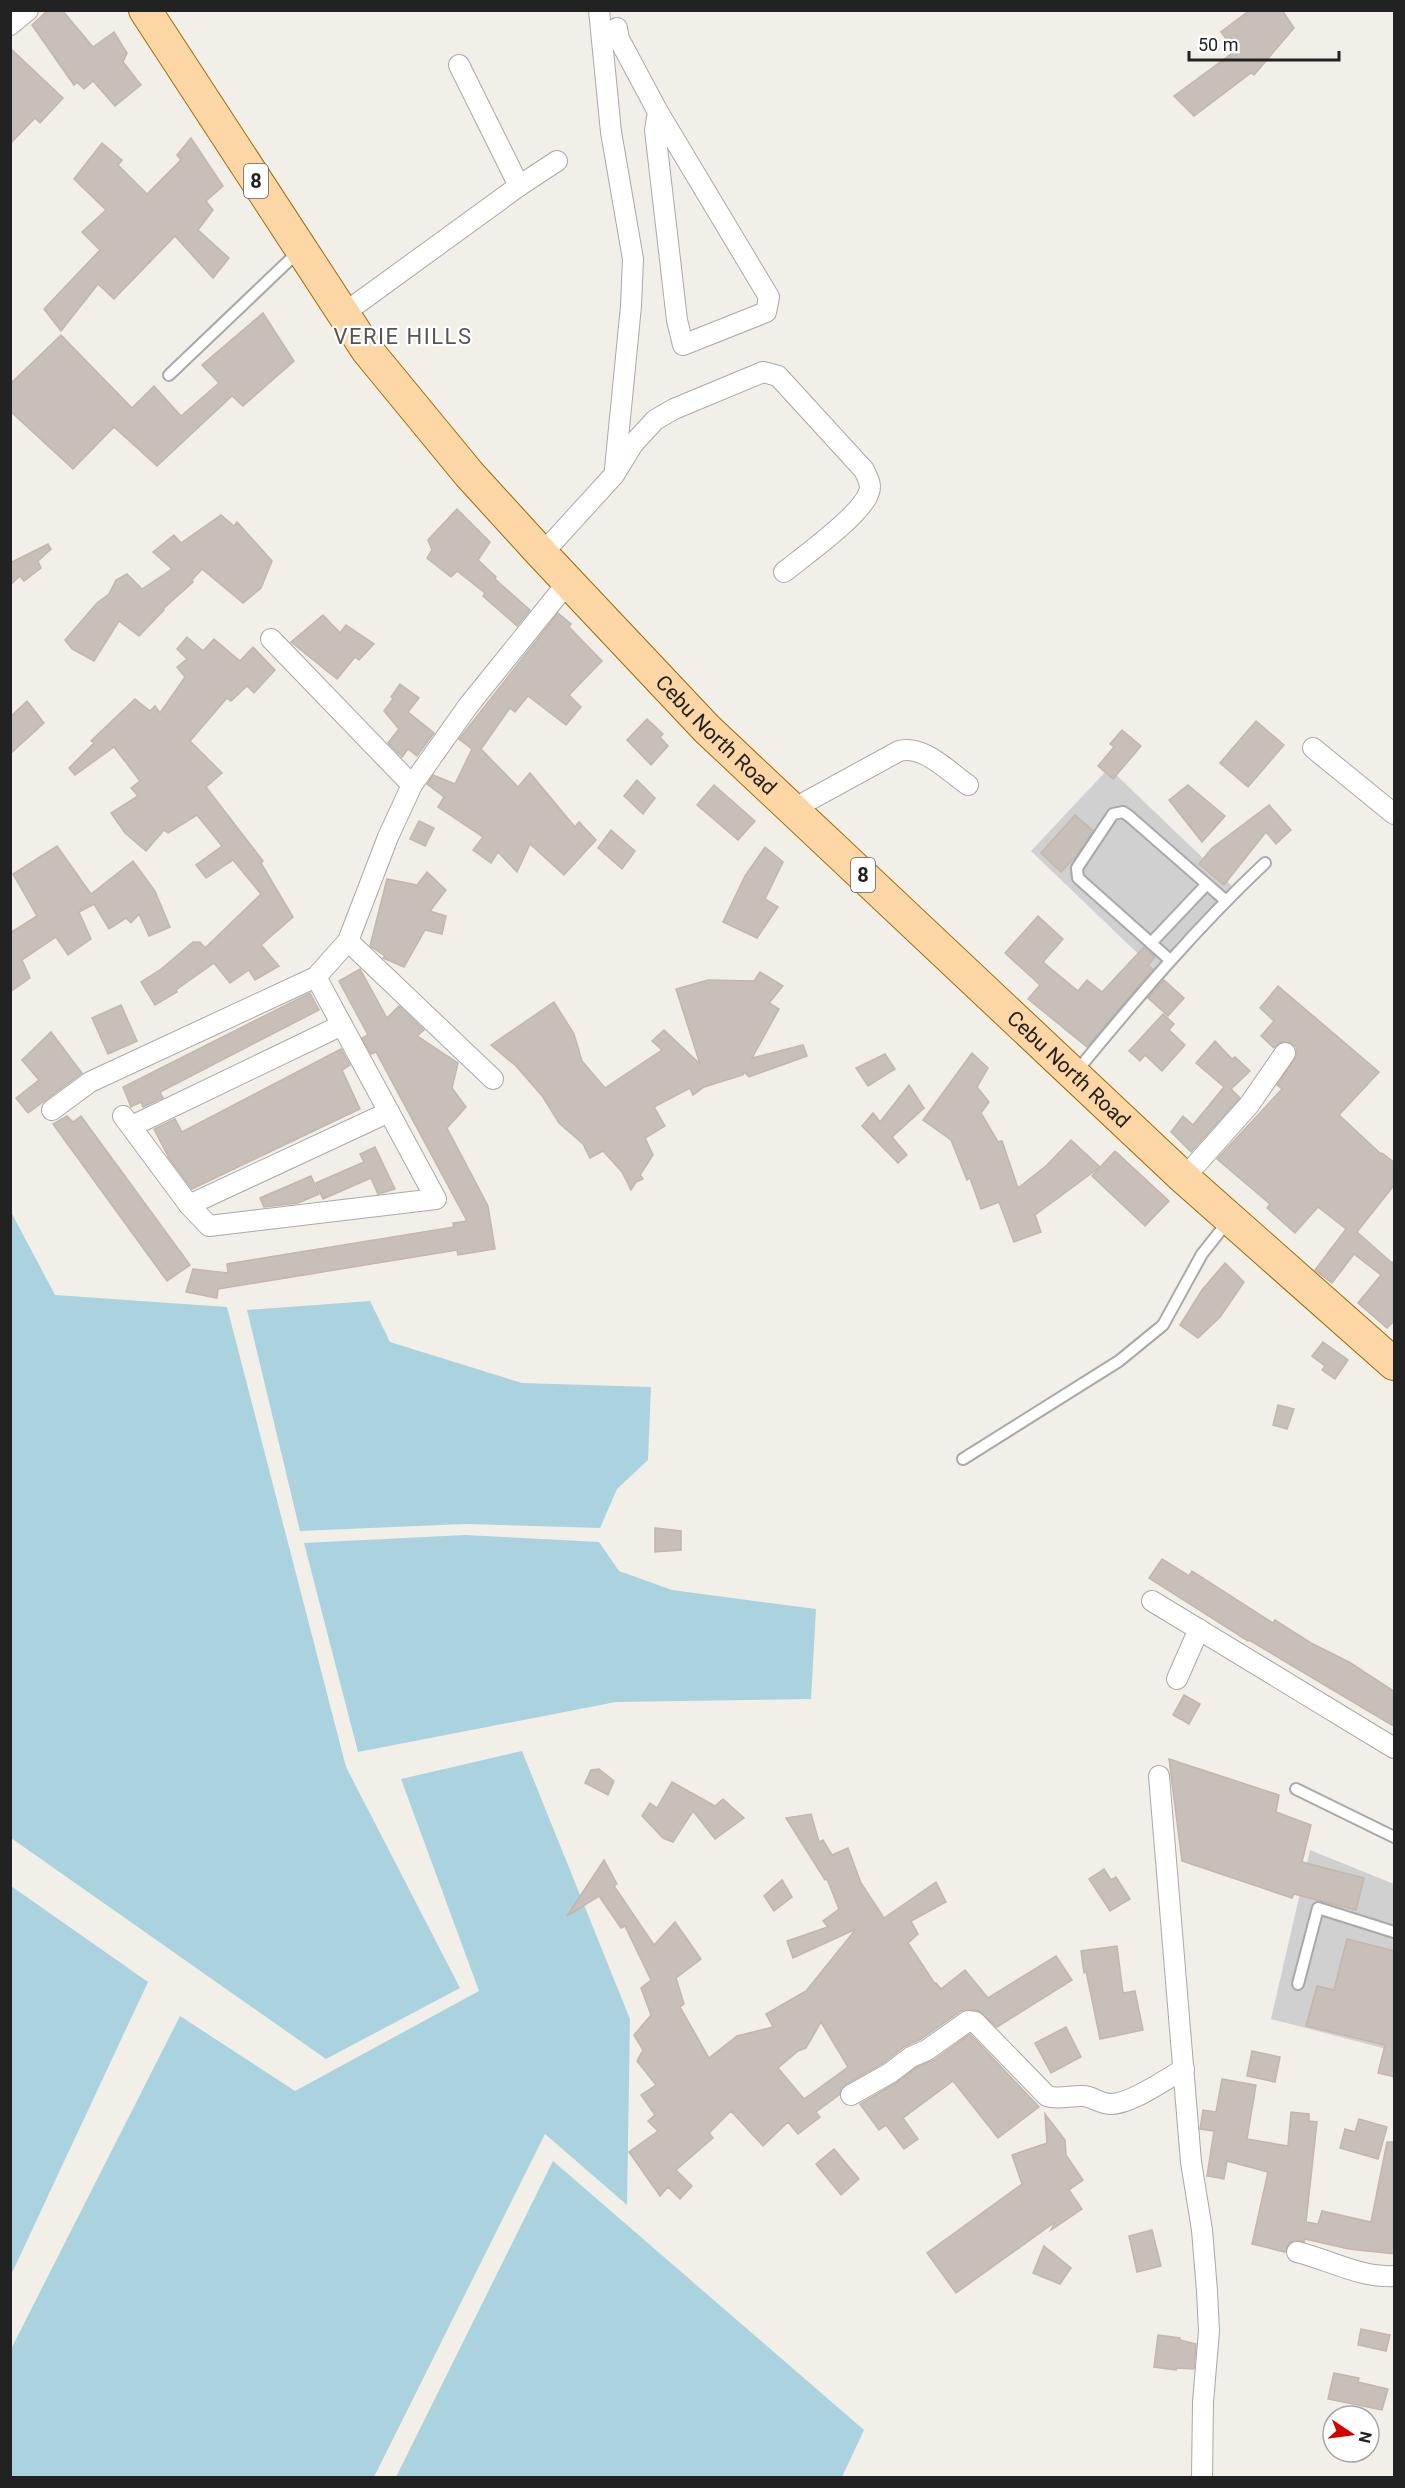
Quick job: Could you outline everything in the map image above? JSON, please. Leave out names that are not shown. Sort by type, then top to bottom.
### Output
[{"type":"main road","name":"Cebu North Road","points":[[145,10],[368,350],[469,474],[542,554],[707,729],[1074,1075],[1229,1220],[1391,1353]]},
{"type":"street","points":[[10,25],[28,10]]},
{"type":"street","points":[[599,10],[769,297],[766,312],[683,345],[677,320],[655,130],[658,112]]},
{"type":"street","points":[[613,37],[610,132],[633,259],[631,306],[614,475]]},
{"type":"street","points":[[459,65],[519,186]]},
{"type":"street","points":[[343,314],[557,161]]},
{"type":"street","points":[[542,554],[614,475],[633,444],[655,420],[674,409],[763,372],[778,376],[864,470],[870,482],[869,493],[854,514],[784,572]]},
{"type":"street","points":[[52,1110],[90,1082],[316,977],[348,941],[388,837],[412,785],[468,706],[568,582]]},
{"type":"street","points":[[271,639],[412,785]]},
{"type":"street","points":[[1313,748],[1395,814]]},
{"type":"street","points":[[794,809],[899,751],[908,749],[921,752],[968,785]]},
{"type":"street","points":[[348,941],[493,1079]]},
{"type":"street","points":[[316,977],[436,1199],[209,1226],[189,1206],[128,1121],[342,1026]]},
{"type":"street","points":[[1184,1178],[1249,1105],[1285,1053]]},
{"type":"street","points":[[189,1206],[389,1112]]},
{"type":"street","points":[[1152,1600],[1395,1748]]},
{"type":"street","points":[[1177,1679],[1199,1629]]},
{"type":"street","points":[[1159,1776],[1191,2162],[1202,2230],[1209,2331],[1203,2402],[1202,2478]]},
{"type":"street","points":[[851,2095],[890,2073],[911,2057],[927,2050],[968,2021],[975,2022],[1047,2096],[1056,2099],[1088,2096],[1097,2102],[1112,2104],[1125,2101],[1184,2069]]},
{"type":"street","points":[[1297,2252],[1345,2269],[1371,2275],[1395,2276]]},
{"type":"lane","points":[[169,375],[300,249]]},
{"type":"lane","points":[[1170,960],[1078,878],[1077,868],[1113,814],[1123,812],[1129,816],[1225,900]]},
{"type":"lane","points":[[1074,1075],[1170,960],[1225,900],[1265,863]]},
{"type":"lane","points":[[1151,943],[1206,885]]},
{"type":"lane","points":[[963,1459],[1119,1360],[1163,1325],[1202,1254],[1229,1220]]},
{"type":"lane","points":[[1296,1789],[1395,1837]]},
{"type":"lane","points":[[1298,1984],[1318,1908],[1395,1932]]},
{"type":"shaded area","points":[[1109,768],[1233,887],[1155,970],[1031,851]]},
{"type":"shaded area","points":[[1310,1850],[1394,1884],[1394,2051],[1271,2019]]},
{"type":"water","points":[[10,1210],[55,1295],[227,1307],[346,1767],[460,1988],[326,2059],[11,1838]]},
{"type":"water","points":[[370,1301],[390,1342],[522,1383],[651,1387],[648,1460],[617,1489],[600,1528],[465,1524],[300,1531],[247,1310]]},
{"type":"water","points":[[465,1535],[599,1542],[619,1571],[672,1590],[816,1609],[811,1699],[616,1702],[358,1752],[304,1543]]},
{"type":"water","points":[[522,1751],[630,2019],[627,2205],[545,2134],[374,2477],[11,2477],[10,2351],[180,2016],[295,2091],[479,1991],[401,1779]]},
{"type":"water","points":[[11,1886],[148,1982],[11,2275]]},
{"type":"water","points":[[553,2161],[864,2430],[842,2477],[396,2477]]},
{"type":"building","points":[[48,10],[62,10],[93,47],[114,32],[127,53],[123,62],[141,85],[115,106],[93,81],[84,89],[77,82],[74,85],[32,25]]},
{"type":"building","points":[[1250,10],[1282,10],[1294,28],[1254,75],[1251,73],[1194,116],[1174,96],[1235,51],[1221,32]]},
{"type":"building","points":[[10,48],[63,98],[40,123],[35,118],[10,144]]},
{"type":"building","points":[[191,138],[223,186],[206,201],[213,210],[198,230],[229,258],[213,278],[175,236],[114,299],[98,284],[61,331],[44,309],[100,250],[82,232],[106,210],[74,179],[102,143],[122,160],[118,165],[147,194],[181,160],[177,155]]},
{"type":"building","points":[[263,313],[294,361],[243,406],[232,396],[157,466],[114,427],[73,469],[10,411],[10,384],[61,335],[132,408],[154,386],[181,416],[219,383],[202,365]]},
{"type":"building","points":[[457,509],[490,542],[478,560],[496,577],[495,579],[530,610],[517,626],[483,596],[485,593],[457,571],[451,577],[427,558],[432,550],[428,540]]},
{"type":"building","points":[[221,515],[234,526],[237,522],[272,561],[261,588],[243,603],[202,569],[192,580],[193,582],[163,609],[139,636],[119,621],[94,661],[72,649],[65,640],[97,603],[109,594],[116,580],[127,574],[142,589],[172,569],[153,552],[174,535],[181,543]]},
{"type":"building","points":[[48,544],[51,549],[38,561],[41,568],[24,581],[20,576],[10,585],[10,563]]},
{"type":"building","points":[[558,613],[571,624],[569,627],[602,661],[569,695],[581,707],[566,725],[528,696],[515,712],[510,708],[481,749],[518,787],[530,773],[575,827],[579,822],[596,840],[564,875],[530,844],[517,872],[498,852],[491,863],[473,850],[483,837],[438,807],[444,797],[427,784],[433,775],[455,784],[472,749],[459,739]]},
{"type":"building","points":[[323,615],[340,633],[346,625],[374,644],[359,660],[355,657],[337,679],[291,642]]},
{"type":"building","points":[[187,637],[203,651],[214,639],[240,661],[253,647],[275,670],[254,693],[247,686],[231,701],[227,698],[190,741],[222,773],[206,787],[263,861],[261,863],[293,917],[261,945],[279,966],[255,980],[249,970],[230,983],[214,963],[176,990],[177,992],[155,1005],[141,982],[160,970],[193,942],[200,942],[205,948],[261,894],[233,860],[206,878],[196,865],[222,846],[197,815],[168,833],[164,830],[146,851],[125,833],[111,813],[138,796],[131,788],[140,781],[114,747],[75,775],[69,768],[94,743],[91,741],[135,699],[150,711],[155,706],[160,713],[185,677],[177,667],[187,659],[177,649]]},
{"type":"building","points":[[400,684],[419,698],[408,712],[434,733],[417,756],[408,749],[402,757],[388,743],[399,729],[384,711]]},
{"type":"building","points":[[27,701],[44,723],[10,754],[10,717]]},
{"type":"building","points":[[647,719],[663,734],[660,737],[668,746],[651,765],[627,740]]},
{"type":"building","points":[[1256,721],[1284,745],[1248,787],[1220,763]]},
{"type":"building","points":[[1122,730],[1141,746],[1113,779],[1098,766],[1114,747],[1110,744]]},
{"type":"building","points":[[637,780],[655,798],[643,814],[624,796]]},
{"type":"building","points":[[714,785],[755,821],[738,840],[697,805]]},
{"type":"building","points":[[1188,785],[1225,816],[1202,842],[1169,800]]},
{"type":"building","points":[[1269,805],[1291,830],[1276,844],[1266,832],[1224,885],[1199,864],[1212,848]]},
{"type":"building","points":[[1075,815],[1093,831],[1078,854],[1061,872],[1041,853]]},
{"type":"building","points":[[419,821],[434,828],[425,846],[410,839]]},
{"type":"building","points":[[611,830],[635,851],[622,869],[598,848]]},
{"type":"building","points":[[57,846],[91,894],[133,861],[155,891],[170,927],[149,936],[139,914],[131,923],[126,918],[109,929],[94,904],[79,912],[91,939],[68,955],[56,937],[22,960],[30,978],[10,992],[10,933],[37,916],[13,874]]},
{"type":"building","points":[[765,847],[783,862],[765,899],[778,907],[757,938],[723,922],[745,876]]},
{"type":"building","points":[[427,872],[446,890],[430,911],[446,916],[442,934],[425,930],[404,967],[383,958],[385,956],[370,946],[387,879],[417,885]]},
{"type":"building","points":[[1038,916],[1063,939],[1043,962],[1078,991],[1087,980],[1102,992],[1144,947],[1155,957],[1148,965],[1153,969],[1087,1047],[1028,999],[1040,985],[1005,953]]},
{"type":"building","points":[[360,969],[387,1018],[399,1006],[424,1030],[417,1036],[458,1063],[452,1088],[466,1107],[447,1128],[488,1206],[495,1249],[458,1255],[457,1250],[218,1289],[217,1298],[186,1292],[193,1269],[228,1273],[227,1264],[454,1227],[453,1223],[467,1221],[376,1052],[371,1054],[362,1038],[368,1035],[339,981]]},
{"type":"building","points":[[760,972],[783,986],[769,1003],[779,1009],[752,1058],[803,1045],[807,1056],[749,1077],[744,1072],[743,1075],[704,1087],[693,1095],[690,1088],[654,1107],[665,1126],[645,1138],[653,1155],[640,1175],[643,1179],[636,1182],[631,1190],[622,1172],[603,1151],[590,1158],[583,1144],[559,1123],[543,1097],[516,1066],[491,1045],[554,1002],[574,1034],[582,1061],[605,1088],[662,1050],[652,1041],[664,1030],[700,1064],[676,989],[708,980],[754,981]]},
{"type":"building","points":[[1164,980],[1184,998],[1168,1016],[1148,998]]},
{"type":"building","points":[[1278,986],[1379,1072],[1339,1115],[1381,1154],[1395,1163],[1395,1184],[1357,1232],[1392,1263],[1395,1260],[1395,1320],[1387,1328],[1358,1303],[1381,1275],[1354,1254],[1332,1283],[1315,1270],[1346,1229],[1318,1207],[1295,1233],[1267,1208],[1270,1204],[1217,1159],[1282,1089],[1277,1085],[1297,1055],[1296,1047],[1291,1043],[1280,1042],[1274,1048],[1261,1036],[1274,1021],[1260,1008]]},
{"type":"building","points":[[310,993],[319,1010],[160,1092],[163,1098],[143,1107],[141,1102],[131,1107],[123,1087]]},
{"type":"building","points":[[121,1005],[137,1041],[108,1054],[92,1018]]},
{"type":"building","points":[[1163,1014],[1174,1024],[1169,1030],[1185,1045],[1162,1071],[1145,1055],[1140,1061],[1129,1051]]},
{"type":"building","points":[[51,1032],[82,1073],[28,1113],[16,1098],[39,1080],[22,1060]]},
{"type":"building","points":[[1215,1041],[1232,1059],[1235,1057],[1250,1071],[1231,1089],[1240,1098],[1191,1152],[1171,1132],[1183,1116],[1193,1125],[1224,1087],[1196,1063]]},
{"type":"building","points":[[341,1049],[350,1065],[342,1070],[360,1109],[192,1189],[169,1158],[154,1129],[175,1119],[182,1132]]},
{"type":"building","points":[[972,1053],[988,1068],[977,1087],[989,1102],[981,1113],[998,1142],[1002,1141],[1018,1188],[1047,1165],[1071,1140],[1100,1167],[1035,1215],[1041,1232],[1014,1242],[999,1202],[981,1209],[970,1178],[967,1180],[951,1140],[923,1120]]},
{"type":"building","points":[[885,1054],[895,1069],[868,1086],[856,1068]]},
{"type":"building","points":[[909,1085],[924,1108],[892,1137],[907,1155],[898,1163],[862,1126],[873,1113],[880,1122]]},
{"type":"building","points":[[67,1116],[73,1122],[81,1116],[190,1265],[167,1281],[53,1124]]},
{"type":"building","points":[[375,1147],[395,1189],[378,1194],[371,1178],[323,1199],[316,1183],[364,1162],[360,1154]]},
{"type":"building","points":[[1115,1151],[1169,1201],[1145,1226],[1092,1176]]},
{"type":"building","points":[[311,1176],[319,1194],[298,1203],[264,1207],[260,1198]]},
{"type":"building","points":[[1225,1263],[1244,1282],[1220,1317],[1198,1338],[1180,1325],[1202,1290]]},
{"type":"building","points":[[1323,1342],[1348,1360],[1335,1379],[1322,1370],[1325,1366],[1312,1356]]},
{"type":"building","points":[[1278,1405],[1294,1409],[1287,1429],[1273,1425]]},
{"type":"building","points":[[655,1528],[681,1531],[681,1550],[655,1552]]},
{"type":"building","points":[[1162,1559],[1189,1576],[1192,1571],[1273,1623],[1275,1620],[1311,1643],[1349,1662],[1395,1692],[1395,1727],[1248,1641],[1149,1578]]},
{"type":"building","points":[[1184,1695],[1200,1704],[1189,1724],[1173,1715]]},
{"type":"building","points":[[1169,1759],[1279,1795],[1276,1812],[1311,1825],[1302,1862],[1364,1878],[1356,1910],[1294,1894],[1292,1898],[1182,1861]]},
{"type":"building","points":[[599,1769],[614,1781],[608,1795],[585,1783],[591,1770]]},
{"type":"building","points":[[672,1782],[715,1806],[723,1799],[744,1818],[715,1839],[693,1811],[673,1842],[663,1838],[642,1816],[650,1803],[657,1808]]},
{"type":"building","points":[[811,1814],[819,1842],[823,1840],[832,1855],[848,1848],[861,1883],[884,1918],[936,1882],[946,1902],[911,1921],[918,1934],[908,1943],[935,1984],[941,1989],[965,1970],[988,1998],[1056,1956],[1072,1980],[997,2027],[977,2010],[961,2011],[921,2039],[904,2047],[883,2063],[845,2085],[839,2095],[816,2112],[820,2117],[798,2134],[788,2122],[763,2146],[731,2111],[709,2133],[713,2138],[676,2170],[692,2186],[680,2199],[668,2187],[660,2196],[629,2152],[658,2131],[648,2121],[655,2115],[641,2095],[656,2085],[637,2061],[643,2050],[634,2035],[651,2015],[641,1988],[651,1980],[625,1926],[621,1928],[599,1896],[567,1916],[604,1860],[617,1884],[614,1886],[654,1945],[675,1922],[701,1959],[676,1978],[684,2004],[680,2007],[709,2058],[737,2036],[773,2027],[766,2014],[806,1991],[856,1929],[793,1958],[787,1941],[828,1927],[823,1921],[839,1909],[827,1879],[825,1880],[786,1818]],"holes":[[[821,2022],[848,2067],[804,2099],[778,2068],[798,2051],[806,2048]]]},
{"type":"building","points":[[1104,1869],[1111,1880],[1116,1877],[1130,1899],[1110,1911],[1089,1879]]},
{"type":"building","points":[[782,1880],[792,1897],[774,1911],[764,1896]]},
{"type":"building","points":[[1347,1939],[1395,1951],[1395,2077],[1378,2073],[1385,2045],[1306,2026],[1317,1986],[1334,1990]]},
{"type":"building","points":[[1117,1946],[1123,1993],[1135,1991],[1143,2030],[1100,2039],[1081,1951]]},
{"type":"building","points":[[1066,2027],[1081,2057],[1051,2073],[1035,2043]]},
{"type":"building","points":[[970,2034],[1039,2107],[998,2138],[953,2081],[903,2118],[918,2139],[904,2149],[886,2125],[879,2130],[860,2104],[896,2083],[917,2067],[934,2060]]},
{"type":"building","points":[[1252,2051],[1280,2057],[1275,2082],[1247,2076]]},
{"type":"building","points":[[1222,2079],[1256,2085],[1247,2139],[1288,2146],[1291,2112],[1309,2114],[1309,2121],[1317,2122],[1306,2222],[1318,2224],[1322,2211],[1371,2222],[1387,2142],[1395,2142],[1395,2254],[1349,2249],[1305,2239],[1304,2242],[1295,2240],[1289,2243],[1285,2252],[1252,2244],[1268,2172],[1227,2161],[1224,2179],[1207,2176],[1214,2131],[1200,2129],[1203,2110],[1216,2112]]},
{"type":"building","points":[[1045,2114],[1065,2140],[1066,2155],[1083,2180],[1069,2190],[1082,2209],[1051,2230],[1055,2222],[956,2293],[927,2253],[1022,2184],[1012,2155],[1047,2143]]},
{"type":"building","points":[[1359,2119],[1387,2127],[1378,2159],[1340,2148],[1345,2129],[1355,2132]]},
{"type":"building","points":[[834,2149],[859,2179],[841,2195],[816,2164]]},
{"type":"building","points":[[1152,2230],[1161,2266],[1137,2272],[1129,2236]]},
{"type":"building","points":[[1044,2246],[1071,2268],[1060,2284],[1033,2273]]},
{"type":"building","points":[[1361,2329],[1390,2335],[1386,2351],[1358,2345]]},
{"type":"building","points":[[1158,2335],[1180,2338],[1180,2340],[1196,2344],[1194,2369],[1176,2368],[1176,2370],[1154,2367]]},
{"type":"building","points":[[1334,2373],[1359,2378],[1358,2382],[1388,2389],[1382,2410],[1381,2404],[1353,2404],[1328,2399]]},
{"type":"district","name":"VERIE HILLS","points":[[403,336]]}]
